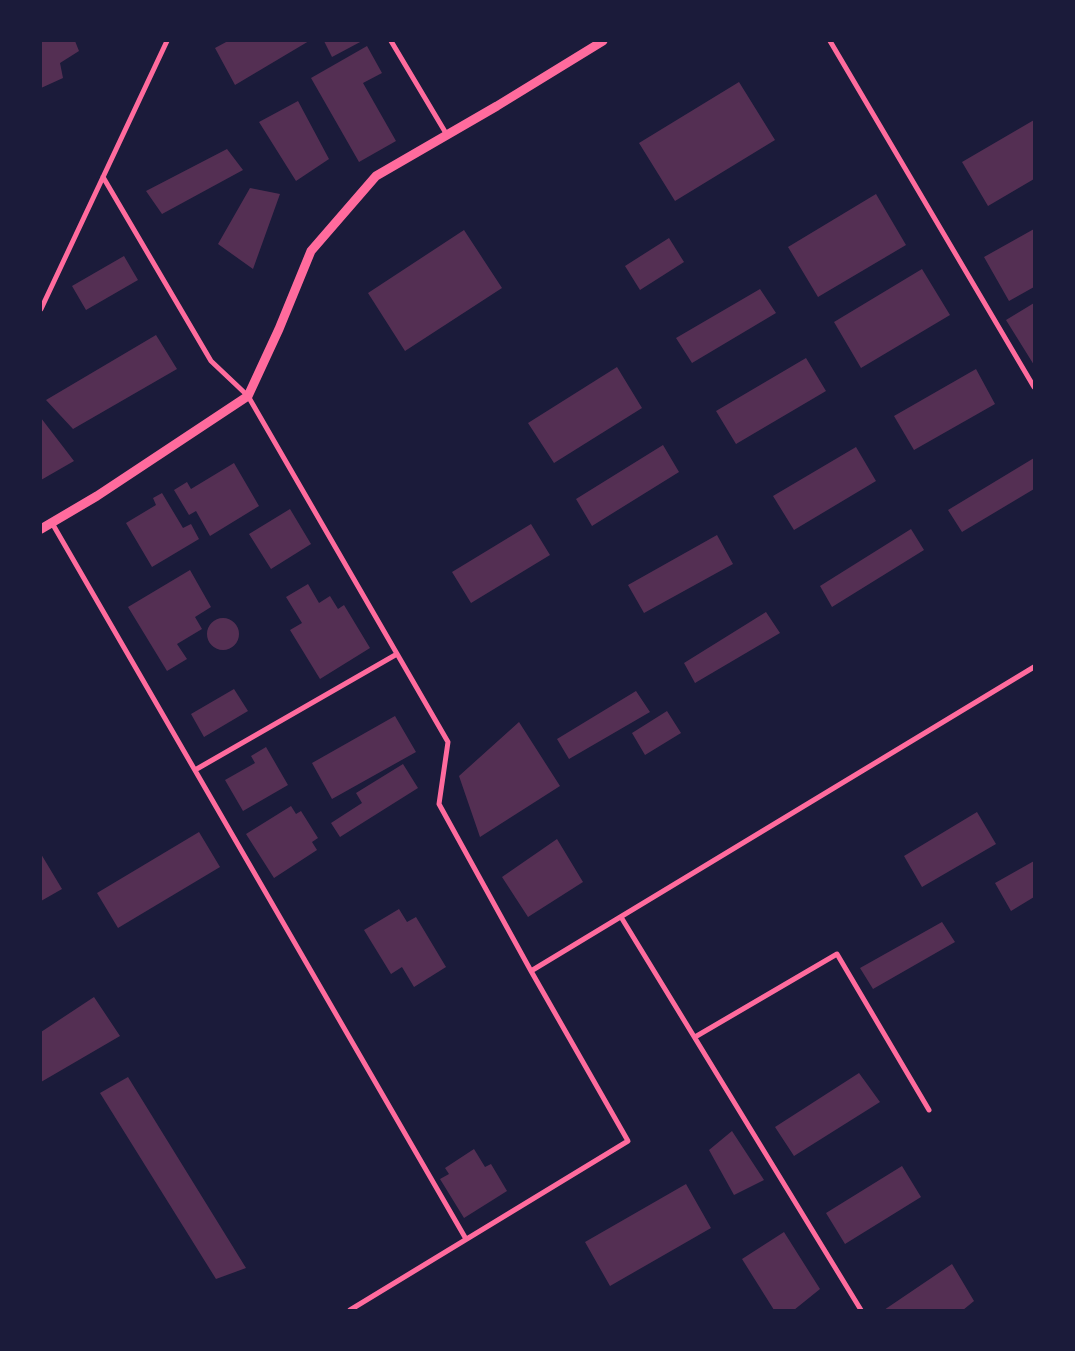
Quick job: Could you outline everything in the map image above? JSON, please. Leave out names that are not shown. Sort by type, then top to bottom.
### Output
[{"type":"street","points":[[41,309],[167,41]]},
{"type":"street","points":[[390,41],[448,135]]},
{"type":"street","points":[[41,529],[97,496],[248,396],[280,329],[311,250],[376,176],[448,135],[603,41]]},
{"type":"street","points":[[830,41],[1034,387]]},
{"type":"street","points":[[103,177],[211,361],[248,396],[448,742],[439,804],[628,1141],[350,1310]]},
{"type":"street","points":[[52,523],[466,1239]]},
{"type":"street","points":[[195,770],[397,654]]},
{"type":"street","points":[[531,971],[1034,667]]},
{"type":"street","points":[[622,917],[861,1310]]},
{"type":"street","points":[[695,1037],[837,954],[929,1110]]},
{"type":"building","points":[[41,41],[75,41],[79,51],[60,63],[63,78],[41,88]]},
{"type":"building","points":[[228,41],[309,41],[235,85],[215,48]]},
{"type":"building","points":[[324,41],[362,41],[332,57]]},
{"type":"building","points":[[367,46],[382,73],[363,83],[396,141],[359,162],[311,78]]},
{"type":"building","points":[[739,82],[775,140],[675,201],[639,143]]},
{"type":"building","points":[[298,101],[329,159],[296,181],[259,122]]},
{"type":"building","points":[[1034,120],[1034,179],[988,206],[962,162]]},
{"type":"building","points":[[227,149],[243,170],[162,214],[146,191]]},
{"type":"building","points":[[250,188],[280,194],[253,269],[218,244]]},
{"type":"building","points":[[876,194],[906,245],[818,297],[788,247]]},
{"type":"building","points":[[1034,229],[1034,287],[1009,301],[984,257]]},
{"type":"building","points":[[464,230],[502,288],[405,351],[368,293]]},
{"type":"building","points":[[669,238],[684,262],[640,290],[625,266]]},
{"type":"building","points":[[124,256],[138,280],[86,310],[72,286]]},
{"type":"building","points":[[922,269],[950,315],[861,368],[834,322]]},
{"type":"building","points":[[760,289],[776,313],[692,363],[676,338]]},
{"type":"building","points":[[1034,303],[1034,365],[1006,320]]},
{"type":"building","points":[[156,335],[177,369],[73,429],[46,400]]},
{"type":"building","points":[[806,358],[826,391],[736,444],[716,411]]},
{"type":"building","points":[[617,367],[642,408],[554,463],[528,423]]},
{"type":"building","points":[[976,369],[995,404],[914,450],[894,416]]},
{"type":"building","points":[[41,418],[74,461],[41,480]]},
{"type":"building","points":[[663,445],[679,472],[592,526],[576,499]]},
{"type":"building","points":[[856,447],[876,481],[794,530],[773,496]]},
{"type":"building","points":[[1034,458],[1034,489],[962,532],[948,510]]},
{"type":"building","points":[[234,463],[259,506],[210,536],[196,511],[189,515],[174,490],[187,482],[191,489]]},
{"type":"building","points":[[162,493],[183,528],[191,524],[199,539],[152,567],[126,523],[156,505],[153,498]]},
{"type":"building","points":[[290,509],[311,544],[271,569],[249,534]]},
{"type":"building","points":[[531,524],[550,555],[471,603],[452,572]]},
{"type":"building","points":[[911,529],[924,550],[832,607],[820,586]]},
{"type":"building","points":[[717,535],[733,564],[644,613],[628,585]]},
{"type":"building","points":[[190,570],[211,607],[195,617],[202,629],[177,644],[187,659],[167,671],[128,607]]},
{"type":"building","points":[[308,584],[319,603],[330,596],[338,609],[344,605],[370,648],[320,679],[290,630],[302,623],[286,597]]},
{"type":"building","points":[[766,612],[780,633],[695,683],[684,663]]},
{"type":"building","points":[[223,618],[229,619],[234,623],[238,628],[238,640],[234,645],[229,649],[223,650],[217,649],[212,645],[208,640],[207,634],[208,628],[212,623],[217,619]]},
{"type":"building","points":[[234,689],[248,711],[204,737],[191,714]]},
{"type":"building","points":[[636,691],[650,712],[569,759],[557,739]]},
{"type":"building","points":[[667,711],[681,733],[645,755],[632,733]]},
{"type":"building","points":[[395,716],[416,752],[332,799],[312,763]]},
{"type":"building","points":[[519,722],[560,786],[480,837],[459,776]]},
{"type":"building","points":[[266,747],[288,785],[243,811],[225,780],[255,763],[251,756]]},
{"type":"building","points":[[403,764],[418,788],[340,837],[331,823],[362,803],[356,793]]},
{"type":"building","points":[[291,806],[296,814],[301,811],[318,838],[312,842],[317,850],[274,878],[246,834]]},
{"type":"building","points":[[977,812],[996,844],[922,887],[904,856]]},
{"type":"building","points":[[199,832],[220,867],[118,928],[97,893]]},
{"type":"building","points":[[557,839],[583,882],[528,917],[502,877]]},
{"type":"building","points":[[41,854],[62,889],[41,901]]},
{"type":"building","points":[[1034,861],[1034,897],[1011,911],[995,883]]},
{"type":"building","points":[[399,909],[407,922],[416,917],[446,967],[414,987],[402,967],[391,974],[364,930]]},
{"type":"building","points":[[942,922],[955,942],[873,989],[860,968]]},
{"type":"building","points":[[94,997],[120,1036],[41,1082],[41,1032]]},
{"type":"building","points":[[859,1073],[880,1102],[794,1156],[775,1127]]},
{"type":"building","points":[[128,1077],[246,1268],[216,1279],[100,1093]]},
{"type":"building","points":[[732,1131],[764,1180],[734,1195],[709,1150]]},
{"type":"building","points":[[474,1149],[485,1167],[491,1164],[507,1191],[464,1218],[440,1179],[449,1174],[445,1168]]},
{"type":"building","points":[[902,1166],[921,1197],[845,1244],[826,1213]]},
{"type":"building","points":[[686,1184],[711,1228],[610,1286],[585,1242]]},
{"type":"building","points":[[784,1232],[820,1289],[794,1310],[774,1310],[742,1259]]},
{"type":"building","points":[[952,1264],[974,1301],[963,1310],[884,1310]]}]
